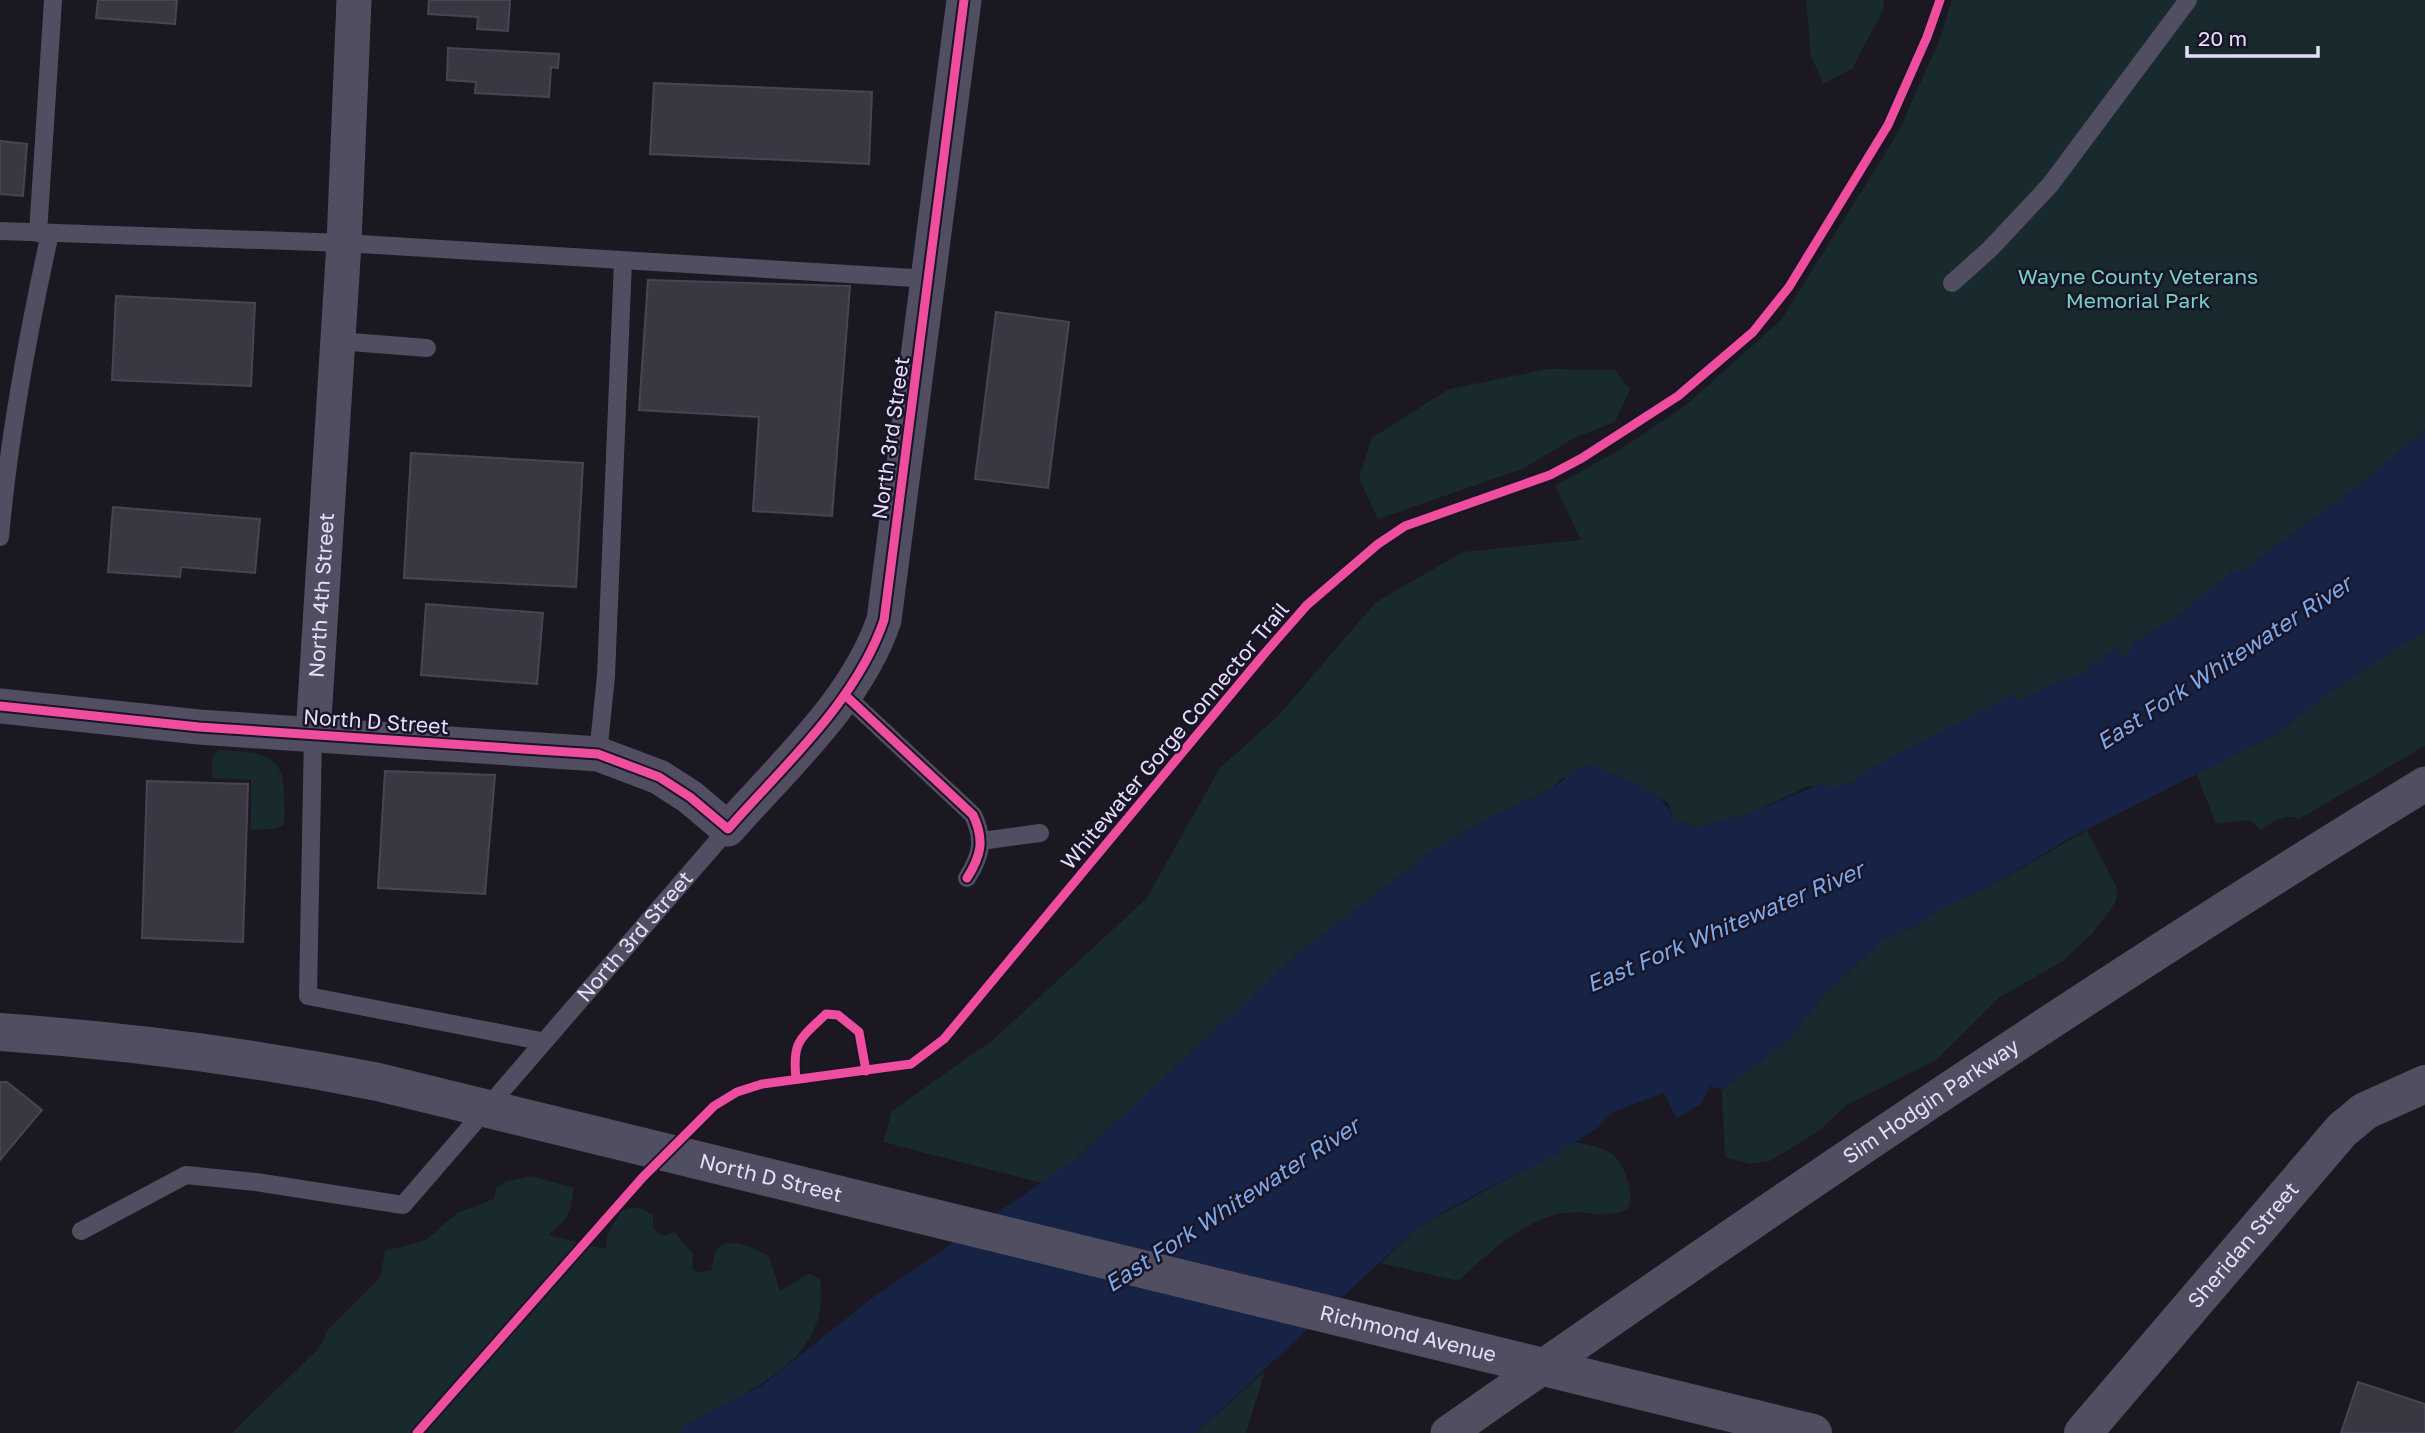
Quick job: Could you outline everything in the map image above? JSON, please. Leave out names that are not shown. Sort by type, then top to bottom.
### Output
[{"type":"street","name":"North 4th Street","points":[[313,735],[344,243],[354,0]]},
{"type":"street","name":"North 3rd Street","points":[[728,829],[845,695],[875,647],[884,620],[964,0]]},
{"type":"street","name":"North D Street","points":[[0,706],[313,735],[598,754],[659,777],[690,797],[728,829]]},
{"type":"street","name":"Sim Hodgin Parkway","points":[[1448,1433],[1675,1274],[2093,993],[2425,784]]},
{"type":"street","name":"North D Street","points":[[0,1032],[168,1046],[312,1068],[1003,1233]]},
{"type":"street","name":"Sheridan Street","points":[[2083,1433],[2342,1130],[2365,1111],[2425,1084]]},
{"type":"street","name":"Richmond Avenue","points":[[1003,1233],[1813,1433]]},
{"type":"lane","points":[[0,537],[5,481],[44,233],[53,0]]},
{"type":"lane","points":[[1952,283],[1990,249],[2049,185],[2188,0]]},
{"type":"lane","points":[[0,231],[344,243],[930,279]]},
{"type":"lane","points":[[598,754],[606,676],[623,261]]},
{"type":"lane","points":[[338,341],[427,348]]},
{"type":"lane","points":[[845,695],[964,803],[973,815],[981,841],[980,854],[967,878]]},
{"type":"lane","name":"North 4th Street","points":[[313,735],[308,996],[541,1041]]},
{"type":"lane","name":"North 3rd Street","points":[[80,1231],[186,1175],[256,1182],[403,1205],[541,1041],[728,829]]},
{"type":"lane","points":[[981,841],[1040,833]]},
{"type":"green space","points":[[1806,0],[1884,0],[1883,10],[1852,69],[1823,84],[1811,56]]},
{"type":"green space","name":"Wayne County Veterans Memorial Park","points":[[1952,0],[2425,0],[2425,430],[2353,490],[2240,572],[2232,571],[2181,614],[2130,645],[2132,652],[2121,658],[2118,648],[2091,665],[2087,673],[2051,685],[1854,782],[1834,789],[1809,786],[1752,813],[1696,828],[1673,818],[1668,803],[1649,791],[1563,777],[1552,789],[1490,817],[1433,850],[1301,951],[1076,1159],[1042,1183],[883,1142],[892,1111],[994,1039],[1146,899],[1220,768],[1279,715],[1376,602],[1463,552],[1581,540],[1555,486],[1621,449],[1686,405],[1781,320],[1899,131],[1939,41]]},
{"type":"green space","points":[[1548,369],[1615,370],[1630,389],[1615,422],[1576,437],[1522,469],[1378,519],[1359,478],[1372,438],[1449,389]]},
{"type":"green space","points":[[2425,630],[2425,746],[2299,819],[2284,818],[2261,830],[2249,820],[2216,824],[2196,773],[2275,735],[2330,692]]},
{"type":"green space","points":[[219,750],[255,753],[272,761],[278,768],[284,792],[283,825],[276,829],[251,830],[251,780],[212,778],[212,757]]},
{"type":"green space","points":[[2087,830],[2118,890],[2115,903],[2091,935],[2063,961],[2000,997],[1936,1060],[1845,1106],[1820,1130],[1770,1161],[1750,1164],[1725,1157],[1722,1090],[1788,1040],[1828,991],[1884,939],[1915,927],[1942,907],[1987,888]]},
{"type":"green space","points":[[1576,1142],[1603,1149],[1620,1163],[1630,1191],[1628,1208],[1621,1212],[1605,1214],[1564,1213],[1535,1222],[1507,1240],[1458,1281],[1381,1263],[1418,1227]]},
{"type":"green space","points":[[531,1176],[574,1188],[567,1216],[548,1235],[606,1249],[607,1235],[622,1210],[638,1207],[653,1215],[653,1228],[664,1236],[674,1232],[693,1254],[692,1268],[696,1272],[711,1271],[717,1250],[722,1245],[735,1243],[769,1256],[780,1291],[810,1273],[820,1280],[820,1309],[812,1333],[798,1354],[779,1372],[685,1425],[679,1433],[232,1433],[320,1347],[327,1331],[380,1278],[385,1251],[426,1240],[457,1213],[494,1199],[496,1188],[505,1182]]},
{"type":"green space","points":[[1265,1371],[1246,1433],[1196,1433]]},
{"type":"water","name":"East Fork Whitewater River","points":[[2425,430],[2425,630],[2330,692],[2275,735],[2070,838],[1987,888],[1942,907],[1915,927],[1884,939],[1828,991],[1788,1040],[1722,1090],[1710,1086],[1702,1103],[1677,1119],[1664,1093],[1613,1112],[1598,1127],[1559,1153],[1476,1194],[1418,1227],[1196,1433],[679,1433],[685,1425],[764,1384],[872,1298],[1076,1159],[1301,951],[1433,850],[1490,817],[1552,789],[1575,770],[1589,765],[1649,790],[1667,807],[1673,818],[1696,828],[1752,813],[1822,783],[1834,789],[1854,782],[1861,773],[2011,695],[2019,701],[2051,684],[2087,673],[2090,665],[2118,648],[2121,657],[2131,652],[2130,645],[2181,614],[2232,571],[2240,572],[2353,490]]},
{"type":"building","points":[[98,0],[177,0],[175,24],[96,18]]},
{"type":"building","points":[[429,0],[510,0],[508,31],[477,29],[478,17],[428,14]]},
{"type":"building","points":[[448,48],[559,54],[558,68],[551,67],[549,97],[475,93],[476,82],[447,80]]},
{"type":"building","points":[[654,83],[872,92],[869,164],[650,154]]},
{"type":"building","points":[[0,141],[27,144],[23,196],[0,194]]},
{"type":"building","points":[[648,280],[850,286],[832,516],[753,511],[759,417],[639,410]]},
{"type":"building","points":[[116,296],[255,303],[251,386],[112,380]]},
{"type":"building","points":[[996,312],[1069,322],[1048,488],[975,479]]},
{"type":"building","points":[[411,453],[583,463],[576,587],[404,578]]},
{"type":"building","points":[[113,507],[260,519],[255,573],[181,567],[180,577],[108,572]]},
{"type":"building","points":[[426,604],[543,613],[537,684],[421,675]]},
{"type":"building","points":[[385,771],[495,775],[485,894],[378,888]]},
{"type":"building","points":[[147,781],[248,784],[243,942],[142,938]]},
{"type":"building","points":[[0,1082],[7,1082],[42,1110],[0,1160]]},
{"type":"building","points":[[2358,1382],[2425,1404],[2425,1433],[2341,1433]]},
{"type":"cycle path","points":[[0,706],[199,727],[598,754],[659,777],[690,797],[728,829],[817,731],[837,705],[872,650],[884,620],[964,0]]},
{"type":"cycle path","name":"Whitewater Gorge Connector Trail","points":[[417,1433],[643,1177],[714,1106],[737,1092],[762,1084],[911,1064],[944,1039],[1307,605],[1378,544],[1405,526],[1550,475],[1582,458],[1678,396],[1753,332],[1789,287],[1888,125],[1927,37],[1940,0]]},
{"type":"cycle path","points":[[845,695],[973,815],[979,832],[980,848],[967,878]]},
{"type":"cycle path","points":[[796,1079],[797,1048],[804,1036],[826,1014],[838,1015],[859,1032],[866,1071]]}]
